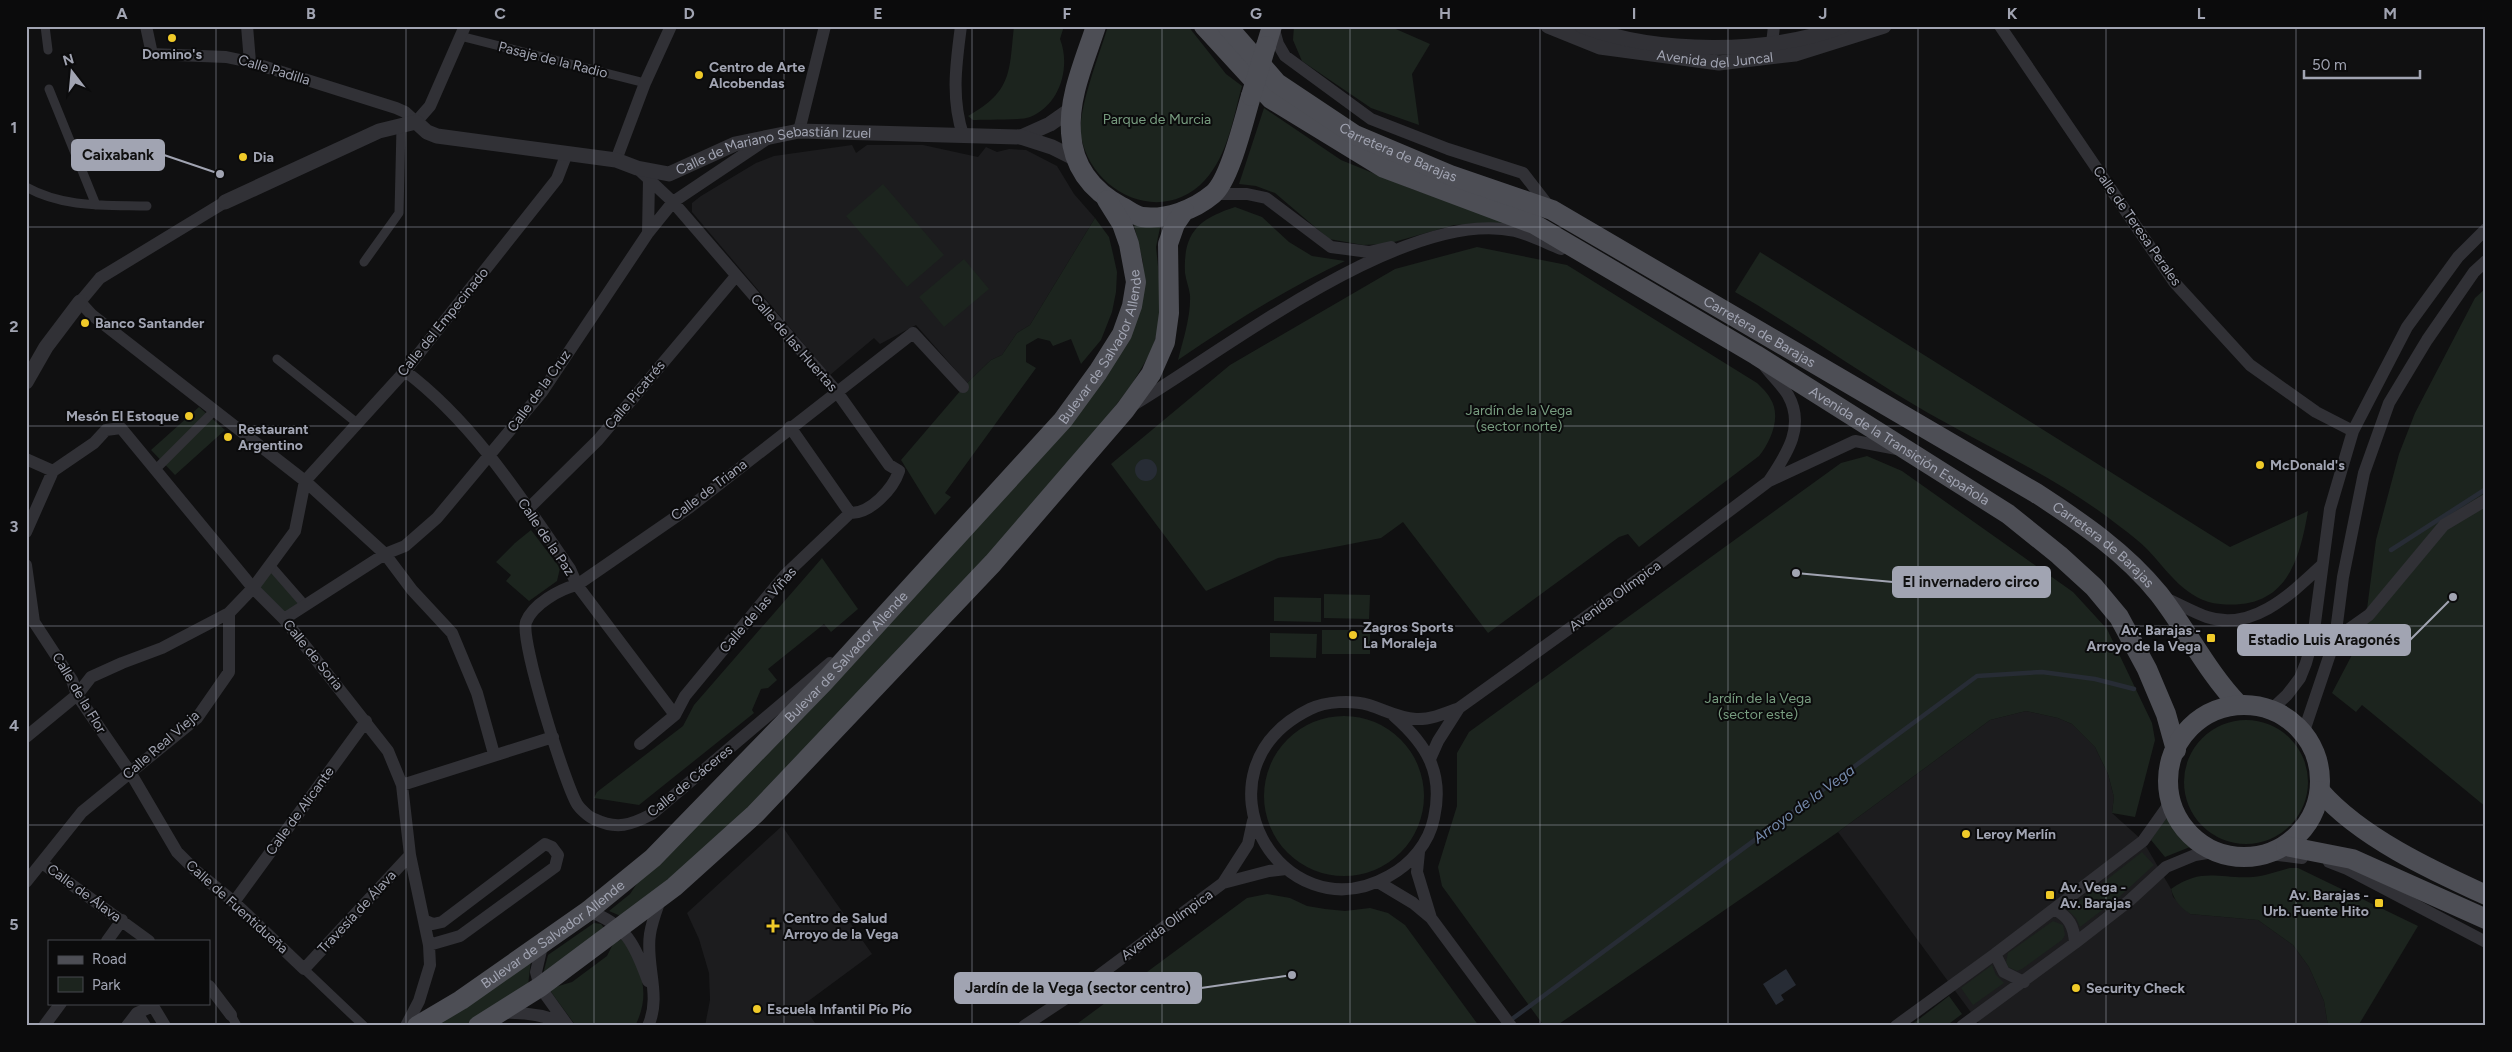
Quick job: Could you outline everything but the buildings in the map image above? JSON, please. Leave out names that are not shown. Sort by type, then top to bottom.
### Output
[{"type":"main road","points":[[1096,26],[1070,110],[1071,134],[1076,159],[1088,182],[1108,200],[1140,217],[1165,217],[1184,211],[1214,194],[1266,93],[1266,46],[1273,26]]},
{"type":"main road","points":[[1204,26],[1266,93]]},
{"type":"main road","points":[[1226,26],[1266,93]]},
{"type":"main road","name":"Carretera de Barajas","points":[[1266,93],[1355,136],[1450,174],[1552,210],[2036,493],[2086,525],[2129,560],[2160,595],[2223,689],[2239,705]]},
{"type":"main road","name":"Carretera de Barajas","points":[[1266,93],[1384,168],[1534,224],[1610,268]]},
{"type":"main road","name":"Bulevar de Salvador Allende","points":[[416,1026],[461,1000],[588,911],[653,858],[824,682],[1063,420],[1098,372],[1122,334],[1132,306],[1136,282],[1129,244],[1122,224],[1108,200]]},
{"type":"main road","points":[[478,1026],[540,987],[620,929],[661,897],[755,814],[993,563],[1124,410],[1151,374],[1165,342],[1169,313],[1168,244],[1175,224],[1184,211]]},
{"type":"main road","name":"Avenida de la Transición Española","points":[[1610,268],[1756,356],[2008,514],[2087,580],[2119,617],[2147,669],[2166,714],[2176,750]]},
{"type":"main road","points":[[2278,850],[2309,824],[2320,791],[2320,765],[2311,742],[2287,717],[2263,706],[2239,705],[2206,715],[2189,728],[2176,750],[2169,766],[2167,784],[2170,803],[2188,833],[2213,852],[2243,858],[2278,850],[2352,859],[2486,919]]},
{"type":"main road","points":[[2320,791],[2348,820],[2438,873],[2486,895]]},
{"type":"street","points":[[45,26],[48,50]]},
{"type":"street","name":"Calle Padilla","points":[[146,26],[152,54],[226,57],[250,62],[396,108],[405,112],[416,122]]},
{"type":"street","points":[[247,26],[250,62]]},
{"type":"street","points":[[616,160],[671,26]]},
{"type":"street","points":[[799,131],[825,26]]},
{"type":"street","points":[[961,26],[955,94],[956,112],[963,134]]},
{"type":"street","points":[[1273,26],[1278,44],[1285,56],[1371,119],[1448,149],[1523,173],[1552,210]]},
{"type":"street","name":"Avenida del Juncal","points":[[1548,26],[1600,47],[1719,63],[1795,54],[1884,26]]},
{"type":"street","name":"Avenida del Juncal","points":[[1582,26],[1606,35],[1636,41],[1721,48],[1772,44],[1826,33],[1843,26]]},
{"type":"street","points":[[1772,44],[1774,26]]},
{"type":"street","name":"Calle de Teresa Perales","points":[[2000,26],[2174,282],[2250,365],[2316,412],[2353,430]]},
{"type":"street","points":[[26,382],[46,347],[100,278],[225,202],[379,131],[416,122],[430,106],[462,31]]},
{"type":"street","name":"Pasaje de la Radio","points":[[462,31],[646,83]]},
{"type":"street","points":[[48,89],[96,205]]},
{"type":"street","name":"Calle de Mariano Sebastián Izuel","points":[[1021,137],[1050,124],[1070,110]]},
{"type":"street","name":"Calle de Mariano Sebastián Izuel","points":[[416,122],[427,132],[437,136],[616,160],[637,168],[670,174],[735,144],[799,131],[1021,137],[1052,147],[1076,159]]},
{"type":"street","points":[[364,262],[399,213],[401,127]]},
{"type":"street","name":"Calle de la Cruz","points":[[284,619],[385,554],[405,546],[437,518],[542,392],[648,233],[673,202],[770,137]]},
{"type":"street","name":"Calle del Empecinado","points":[[305,480],[405,371],[557,179],[567,153]]},
{"type":"street","name":"Calle de las Huertas","points":[[637,168],[673,202],[837,392],[889,466],[899,471],[896,480],[868,509],[858,514],[850,514]]},
{"type":"street","points":[[648,233],[649,179]]},
{"type":"street","points":[[26,187],[43,196],[71,204],[147,206]]},
{"type":"street","points":[[1214,194],[1247,194],[1266,198],[1331,247],[1369,252],[1418,242]]},
{"type":"street","points":[[1124,410],[1176,380],[1277,313],[1342,275],[1434,235],[1483,229],[1515,231],[1610,268]]},
{"type":"street","points":[[2271,710],[2296,684],[2306,663],[2313,638],[2330,509],[2353,430],[2407,327],[2458,257],[2486,229]]},
{"type":"street","points":[[2303,734],[2335,640],[2354,512],[2364,473],[2389,404],[2427,340],[2474,272],[2486,261]]},
{"type":"street","name":"Calle Picatrés","points":[[528,509],[598,440],[736,276]]},
{"type":"street","points":[[80,302],[92,315],[213,412],[305,480],[385,554],[412,590],[452,633],[477,692],[494,754]]},
{"type":"street","name":"Calle de Triana","points":[[577,585],[690,506],[913,333],[963,387]]},
{"type":"street","name":"Avenida Olímpica","points":[[1756,356],[1789,396],[1795,418],[1791,446],[1769,481]]},
{"type":"street","points":[[277,359],[357,423]]},
{"type":"street","name":"Calle de la Paz","points":[[405,371],[422,384],[470,432],[570,569],[577,585],[675,714]]},
{"type":"street","points":[[156,470],[213,412]]},
{"type":"street","points":[[790,427],[850,514]]},
{"type":"street","name":"Calle de Soria","points":[[53,471],[94,444],[106,430],[121,428],[253,588],[284,619],[388,751],[402,785],[410,855],[426,921],[429,945],[430,965],[419,1001],[406,1026]]},
{"type":"street","name":"Avenida Olímpica","points":[[1394,716],[1418,719],[1439,716],[1459,708],[1676,551],[1769,481],[1855,441],[1895,448],[1928,464]]},
{"type":"street","points":[[26,460],[53,471],[26,532]]},
{"type":"street","points":[[26,737],[77,695],[91,677],[162,648],[229,613],[253,588],[295,531],[305,480]]},
{"type":"street","points":[[2335,640],[2369,615],[2444,525],[2486,500]]},
{"type":"street","name":"Calle de las Viñas","points":[[640,744],[675,714],[685,696],[785,575],[850,514]]},
{"type":"street","points":[[26,565],[30,618]]},
{"type":"street","points":[[270,565],[306,605]]},
{"type":"street","points":[[2160,595],[2208,617],[2226,620],[2245,618],[2268,609],[2290,595],[2321,566]]},
{"type":"street","name":"Calle de Cáceres","points":[[577,585],[563,588],[534,610],[526,623],[526,640],[553,737],[578,805],[593,819],[615,825],[630,825],[652,814],[777,710],[894,606]]},
{"type":"street","name":"Calle Real Vieja","points":[[26,882],[82,812],[197,718],[229,672],[229,613]]},
{"type":"street","name":"Calle de la Flor","points":[[30,618],[72,680],[77,695],[130,772]]},
{"type":"street","points":[[1340,702],[1368,705],[1394,716],[1415,735],[1430,759],[1437,781],[1437,804],[1432,826],[1418,852],[1400,870],[1378,882],[1354,888],[1329,888],[1305,880],[1286,869],[1266,848],[1254,821],[1250,793],[1255,766],[1268,741],[1287,720],[1312,707],[1340,702]]},
{"type":"street","name":"Avenida Olímpica","points":[[1430,759],[1438,741],[1459,708]]},
{"type":"street","name":"Calle de Alicante","points":[[234,902],[366,721]]},
{"type":"street","points":[[402,785],[494,754],[553,737]]},
{"type":"street","name":"Calle de Fuentidueña","points":[[130,772],[177,852],[196,871],[234,902],[364,1026]]},
{"type":"street","points":[[1896,1026],[1995,954],[2143,841],[2170,803]]},
{"type":"street","name":"Avenida Olímpica","points":[[1224,883],[1248,844],[1254,821]]},
{"type":"street","points":[[426,921],[433,924],[442,922],[545,844],[552,847],[558,855],[555,867],[460,936],[429,945]]},
{"type":"street","points":[[2278,850],[2332,862],[2486,942]]},
{"type":"street","points":[[1418,852],[1417,872],[1431,918]]},
{"type":"street","points":[[1962,1026],[2024,982],[2129,901],[2166,867],[2195,855],[2213,852]]},
{"type":"street","name":"Travesía de Álava","points":[[304,969],[410,855]]},
{"type":"street","name":"Calle de Álava","points":[[42,863],[148,940]]},
{"type":"street","name":"Avenida Olímpica","points":[[1024,1026],[1086,985],[1224,883],[1269,871],[1286,869]]},
{"type":"street","points":[[1378,882],[1412,903],[1431,918],[1511,1026]]},
{"type":"street","points":[[648,1026],[653,1014],[654,1000],[649,935],[661,897]]},
{"type":"street","points":[[2054,909],[2065,915],[2070,921],[2074,929],[2075,943]]},
{"type":"street","points":[[588,911],[607,918],[620,929],[639,956],[654,1000]]},
{"type":"street","points":[[107,940],[122,920]]},
{"type":"street","points":[[542,942],[536,972],[540,987],[568,1025]]},
{"type":"street","points":[[1995,954],[2004,972],[2024,982]]},
{"type":"street","name":"Avenida Olímpica","points":[[1038,1026],[1086,985]]},
{"type":"street","points":[[210,987],[234,1020]]},
{"type":"street","points":[[44,1026],[60,1004]]},
{"type":"street","points":[[127,1026],[137,1013],[153,1006],[165,1026]]},
{"type":"street","points":[[500,1013],[521,1012],[538,1014],[568,1025]]},
{"type":"street","points":[[137,1013],[145,1026]]},
{"type":"shaded area","points":[[852,145],[856,153],[867,145],[923,145],[978,157],[986,147],[997,152],[1009,149],[1026,150],[1057,166],[1074,194],[1095,218],[1030,325],[1017,333],[1002,355],[991,360],[967,383],[916,325],[880,344],[874,338],[830,375],[692,212],[692,203],[701,196],[756,163],[774,156]]},
{"type":"shaded area","points":[[1146,459],[1154,462],[1157,470],[1154,478],[1146,481],[1138,478],[1135,470],[1138,462]]},
{"type":"shaded area","points":[[2026,711],[2058,718],[2072,724],[2095,747],[2108,774],[2114,797],[2112,813],[2143,841],[2171,889],[2173,897],[2190,914],[2258,920],[2293,945],[2309,967],[2324,1001],[2328,1026],[1981,1026],[1838,832],[1990,720]]},
{"type":"shaded area","name":"Centro de Salud Arroyo de la Vega","points":[[782,826],[872,954],[803,1005],[817,1026],[705,1026],[710,1000],[709,973],[699,939],[687,913]]},
{"type":"shaded area","points":[[1786,969],[1796,985],[1781,995],[1784,1000],[1776,1005],[1763,984]]},
{"type":"green space","points":[[1014,26],[1064,26],[1060,39],[1064,61],[1063,73],[1056,94],[1049,104],[1030,117],[973,120],[968,116],[993,98],[1006,78],[1011,56]]},
{"type":"green space","name":"Parque de Murcia","points":[[1108,26],[1188,26],[1226,74],[1242,86],[1229,136],[1219,159],[1205,180],[1188,194],[1169,201],[1150,202],[1131,197],[1113,187],[1099,174],[1087,156],[1081,136],[1082,112]]},
{"type":"green space","points":[[1294,26],[1389,26],[1430,44],[1412,74],[1419,125],[1371,108],[1302,61],[1293,40]]},
{"type":"green space","points":[[1264,108],[1341,160],[1412,189],[1520,226],[1490,224],[1454,225],[1387,244],[1363,245],[1329,239],[1275,193],[1256,186],[1239,184]]},
{"type":"green space","points":[[883,184],[944,255],[907,287],[846,216]]},
{"type":"green space","points":[[1235,207],[1262,217],[1289,242],[1312,256],[1345,261],[1260,307],[1178,360],[1189,311],[1190,295],[1185,273],[1185,259],[1190,237],[1203,222]]},
{"type":"green space","points":[[1095,218],[1109,237],[1117,272],[1112,312],[1101,340],[1081,364],[1071,339],[1053,346],[1050,341],[1038,338],[1026,345],[1026,362],[1036,368],[945,493],[951,497],[935,515],[901,460],[967,383],[991,360],[1002,355],[1017,333],[1030,325]]},
{"type":"green space","points":[[1133,221],[1161,223],[1156,247],[1162,305],[1158,331],[1151,352],[1132,384],[1087,443],[1013,531],[738,821],[623,917],[609,911],[630,894],[646,870],[1033,464],[1144,287],[1143,262]]},
{"type":"green space","name":"Jardín de la Vega (sector norte)","points":[[1477,247],[1567,265],[1757,383],[1769,396],[1775,413],[1774,428],[1759,456],[1639,547],[1628,534],[1619,537],[1488,633],[1403,522],[1381,538],[1278,558],[1206,591],[1111,464],[1230,365],[1395,269]]},
{"type":"green space","points":[[1760,252],[2230,547],[2308,511],[2300,549],[2285,580],[2274,591],[2260,599],[2242,604],[2208,602],[2187,591],[2137,540],[2083,500],[2036,471],[1913,404],[1735,292]]},
{"type":"green space","points":[[964,259],[989,289],[944,327],[919,297]]},
{"type":"green space","points":[[2486,288],[2486,807],[2362,705],[2356,712],[2332,693],[2364,632],[2376,540],[2399,454],[2415,413],[2475,298]]},
{"type":"green space","points":[[199,407],[225,430],[175,475],[151,450]]},
{"type":"green space","name":"Jardín de la Vega (sector este)","points":[[1867,456],[1902,471],[2073,592],[2107,629],[2152,723],[2155,740],[2135,817],[2112,813],[2114,797],[2108,774],[2095,747],[2072,724],[2058,718],[2026,711],[1990,720],[1838,832],[1556,1026],[1544,1026],[1442,886],[1438,867],[1457,806],[1457,753],[1469,732],[1841,463]]},
{"type":"green space","points":[[531,530],[560,568],[557,581],[529,601],[506,581],[511,575],[496,562]]},
{"type":"green space","points":[[822,558],[858,609],[831,632],[824,624],[768,669],[777,680],[768,688],[761,689],[752,710],[754,713],[639,805],[594,798],[597,792],[683,726],[694,705]]},
{"type":"green space","points":[[271,566],[304,603],[285,616],[256,588]]},
{"type":"green space","points":[[1324,594],[1370,595],[1369,619],[1324,618]]},
{"type":"green space","points":[[1274,597],[1321,598],[1321,622],[1274,621]]},
{"type":"green space","points":[[1322,630],[1370,630],[1370,654],[1322,654]]},
{"type":"green space","points":[[1270,633],[1317,634],[1316,658],[1270,657]]},
{"type":"green space","points":[[1344,716],[1375,722],[1395,734],[1406,745],[1418,765],[1424,796],[1418,827],[1406,847],[1395,858],[1375,870],[1344,876],[1313,870],[1293,858],[1282,847],[1270,827],[1264,796],[1270,765],[1282,745],[1293,734],[1313,722]]},
{"type":"green space","points":[[2246,720],[2270,725],[2290,738],[2303,758],[2308,782],[2303,806],[2290,826],[2270,839],[2246,844],[2222,839],[2202,826],[2189,806],[2184,782],[2189,758],[2202,738],[2222,725]]},
{"type":"green space","points":[[2166,817],[2178,835],[2190,847],[2165,857],[2151,840]]},
{"type":"green space","points":[[2142,852],[2154,865],[2118,898],[2080,927],[2076,918],[2068,910]]},
{"type":"green space","points":[[2290,868],[2298,868],[2418,926],[2358,1026],[2328,1026],[2324,1001],[2309,967],[2293,945],[2258,920],[2190,914],[2178,903],[2171,889],[2182,882],[2201,876],[2253,877]]},
{"type":"green space","points":[[1267,894],[1290,898],[1307,906],[1325,909],[1345,911],[1370,908],[1388,913],[1405,925],[1479,1026],[1074,1026],[1247,898]]},
{"type":"green space","points":[[2053,921],[2063,925],[2065,935],[2062,940],[2022,969],[2017,971],[2008,967],[2006,962],[2008,953]]},
{"type":"green space","points":[[594,923],[601,924],[605,929],[543,974],[548,955]]},
{"type":"green space","points":[[622,939],[639,970],[642,981],[643,1002],[635,1026],[576,1026],[551,992],[552,988],[572,982],[607,956],[613,944]]},
{"type":"green space","points":[[531,959],[528,986],[463,1026],[431,1026]]},
{"type":"green space","points":[[1992,965],[1996,975],[2004,983],[1973,1005],[1961,988]]},
{"type":"green space","points":[[1949,996],[1962,1014],[1946,1026],[1910,1026]]},
{"type":"waterway","name":"Arroyo de la Vega","points":[[2391,550],[2486,489]]},
{"type":"waterway","name":"Arroyo de la Vega","points":[[1508,1022],[1977,676],[2042,672],[2095,679],[2134,689]]},
{"type":"place","name":"Domino's","points":[[172,38]]},
{"type":"place","name":"Centro de Arte Alcobendas","points":[[699,75]]},
{"type":"place","name":"Dia","points":[[243,157]]},
{"type":"place","name":"Caixabank","points":[[220,174]]},
{"type":"place","name":"Banco Santander","points":[[85,323]]},
{"type":"place","name":"Mesón El Estoque","points":[[189,416]]},
{"type":"place","name":"Restaurant Argentino","points":[[228,437]]},
{"type":"place","name":"McDonald's","points":[[2260,465]]},
{"type":"place","name":"El invernadero circo","points":[[1796,573]]},
{"type":"place","name":"Estadio Luis Aragonés","points":[[2453,597]]},
{"type":"place","name":"Zagros Sports La Moraleja","points":[[1353,635]]},
{"type":"place","name":"Av. Barajas - Arroyo de la Vega","points":[[2211,638]]},
{"type":"place","name":"Leroy Merlín","points":[[1966,834]]},
{"type":"place","name":"Av. Vega - Av. Barajas","points":[[2050,895]]},
{"type":"place","name":"Av. Barajas - Urb. Fuente Hito","points":[[2379,903]]},
{"type":"place","name":"Centro de Salud Arroyo de la Vega","points":[[773,926]]},
{"type":"place","name":"Jardín de la Vega (sector centro)","points":[[1292,975]]},
{"type":"place","name":"Security Check","points":[[2076,988]]},
{"type":"place","name":"Escuela Infantil Pío Pío","points":[[757,1009]]}]
